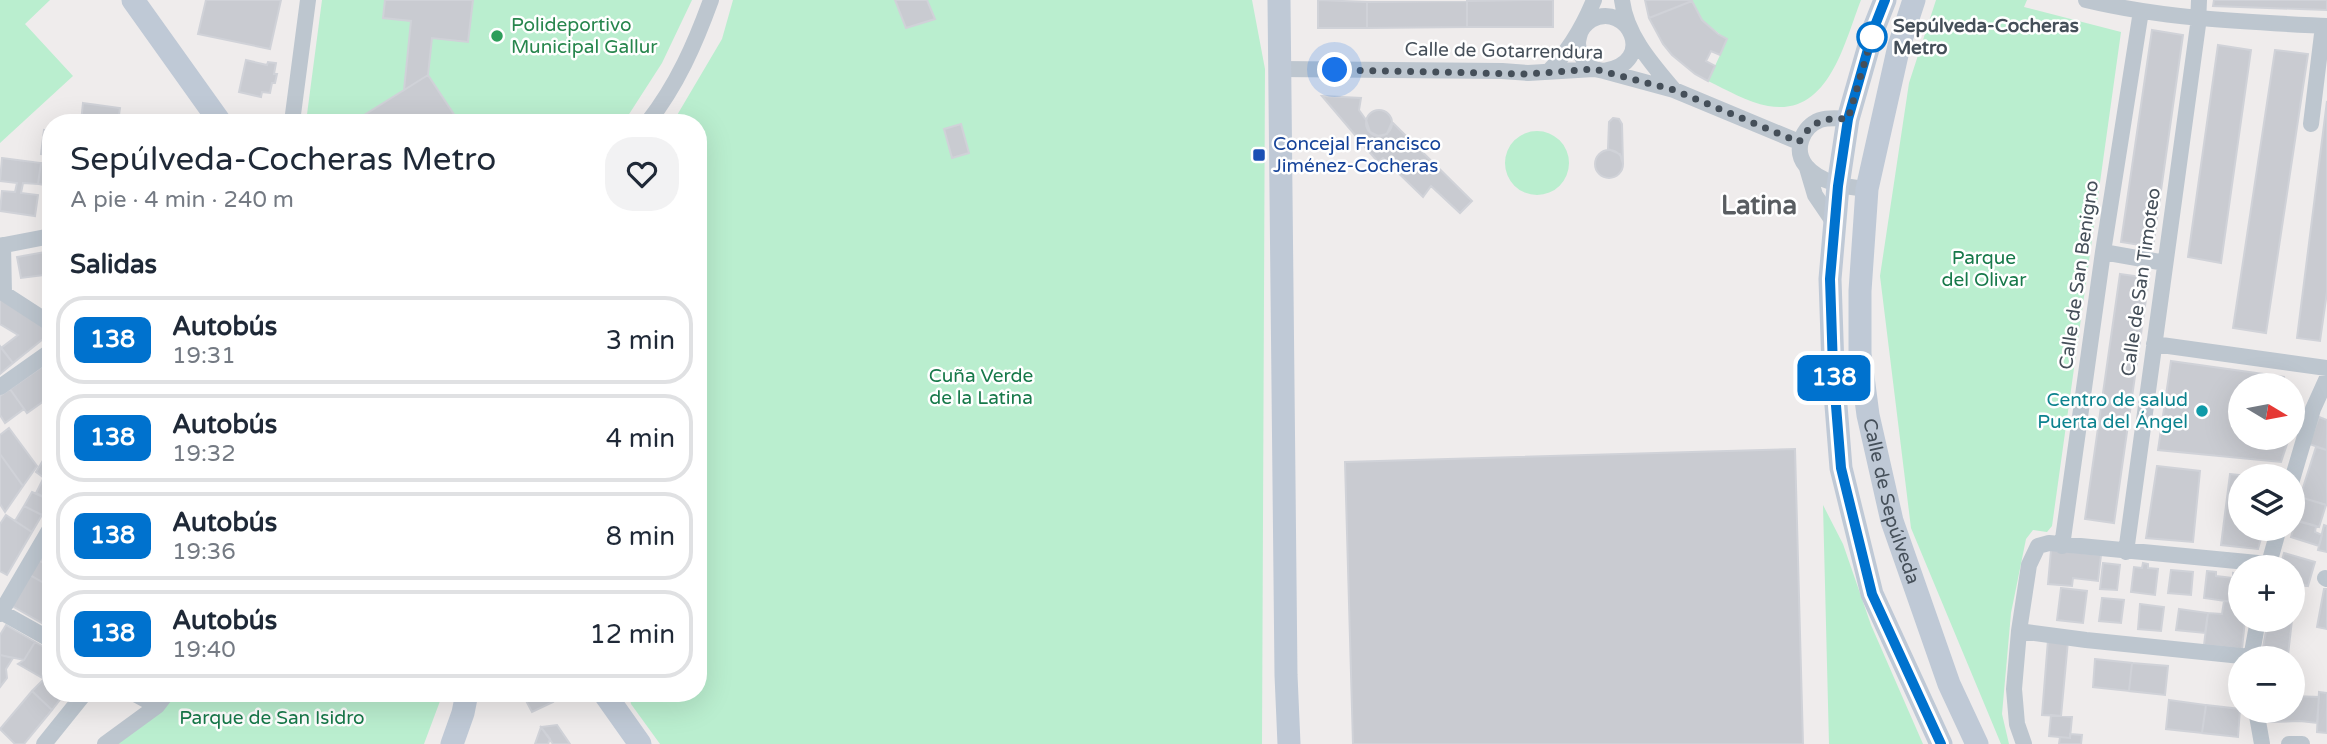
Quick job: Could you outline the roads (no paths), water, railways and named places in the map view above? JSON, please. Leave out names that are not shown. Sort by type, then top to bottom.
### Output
[{"type":"street","points":[[133,0],[214,114]]},
{"type":"street","points":[[293,114],[308,0]]},
{"type":"street","points":[[654,114],[668,96],[696,41],[711,0]]},
{"type":"street","points":[[1279,0],[1289,744]]},
{"type":"street","points":[[1594,0],[1578,47],[1581,56],[1599,70],[1615,70],[1625,64],[1632,54],[1632,32],[1622,0]]},
{"type":"street","name":"Calle de Sepúlveda","points":[[1885,0],[1874,28],[1848,119],[1838,186],[1830,279],[1833,368],[1841,468],[1872,594],[1941,744]]},
{"type":"street","name":"Calle de Sepúlveda","points":[[1914,0],[1895,59],[1867,189],[1860,291],[1860,354],[1868,415],[1892,521],[1949,684],[1977,744]]},
{"type":"street","points":[[2086,0],[2128,10],[2198,18],[2325,26],[2311,124]]},
{"type":"street","name":"Calle de San Timoteo","points":[[2126,552],[2199,0]]},
{"type":"street","name":"Calle de San Benigno","points":[[2062,546],[2103,252],[2141,11]]},
{"type":"street","points":[[1548,72],[1588,22],[1604,15],[1620,19],[1632,32],[1650,62],[1674,90]]},
{"type":"street","name":"Calle de Gotarrendura","points":[[1280,69],[1502,71],[1528,74],[1599,70],[1674,90],[1799,142]]},
{"type":"street","points":[[1834,223],[1815,195],[1807,168],[1800,157],[1799,142],[1818,121],[1831,118],[1848,119],[1860,121],[1864,126],[1859,174],[1867,189]]},
{"type":"street","points":[[1807,168],[1838,186],[1867,189]]},
{"type":"street","points":[[42,238],[1,245],[2,292],[42,318]]},
{"type":"street","points":[[2103,252],[2165,263]]},
{"type":"street","points":[[2154,344],[2327,368]]},
{"type":"street","points":[[0,387],[42,357]]},
{"type":"street","points":[[2298,464],[2320,410],[2327,378]]},
{"type":"street","points":[[42,542],[0,613],[42,635]]},
{"type":"street","points":[[2024,744],[2017,724],[2014,689],[2029,565],[2038,546],[2049,543],[2228,562]]},
{"type":"street","points":[[2019,631],[2228,655]]},
{"type":"street","points":[[44,744],[78,702]]},
{"type":"street","points":[[105,744],[160,702]]},
{"type":"street","points":[[610,702],[640,744]]},
{"type":"street","points":[[618,702],[620,716]]},
{"type":"street","points":[[452,744],[465,703]]},
{"type":"street","points":[[2258,723],[2262,744]]},
{"type":"street","points":[[2289,744],[2302,744]]},
{"type":"place","name":"Polideportivo Municipal Gallur","points":[[497,36]]},
{"type":"place","name":"Sepúlveda-Cocheras Metro","points":[[1872,37]]},
{"type":"place","name":"Concejal Francisco Jiménez-Cocheras","points":[[1259,155]]},
{"type":"place","name":"Centro de salud Puerta del Ángel","points":[[2202,411]]},
{"type":"district","name":"Latina","points":[[1759,205]]},
{"type":"park label","name":"Parque del Olivar","points":[[1984,269]]},
{"type":"park label","name":"Cuña Verde de la Latina","points":[[981,387]]},
{"type":"park label","name":"Parque de San Isidro","points":[[272,718]]}]
